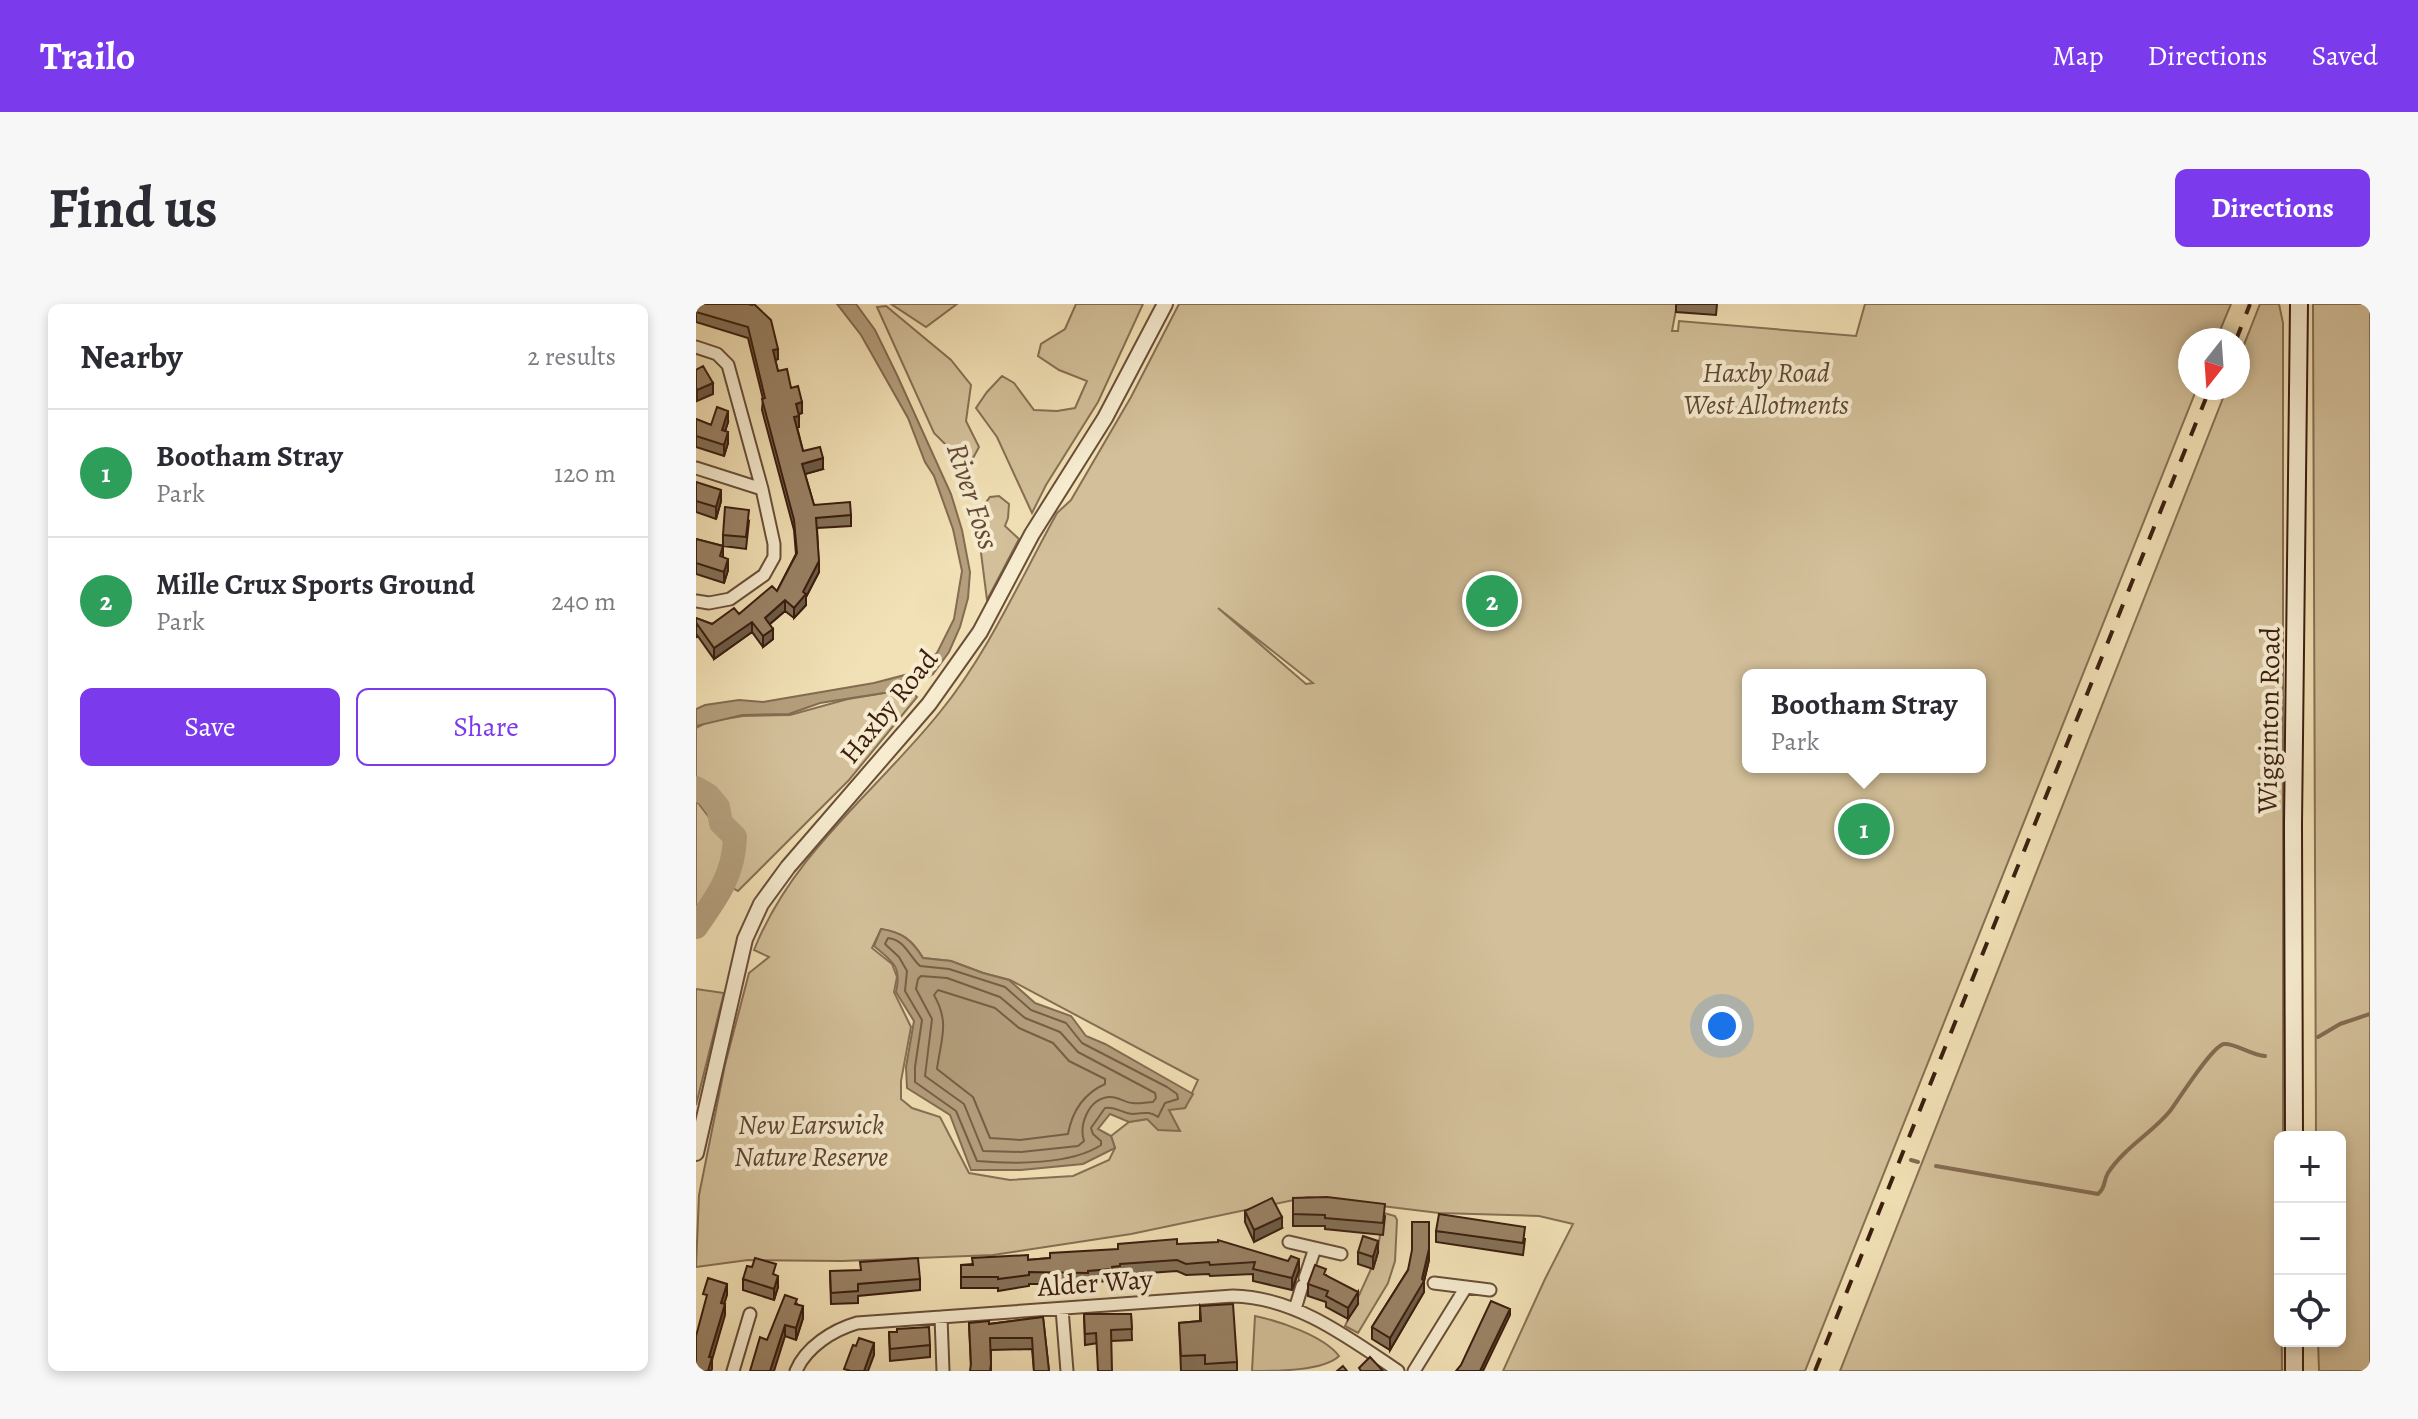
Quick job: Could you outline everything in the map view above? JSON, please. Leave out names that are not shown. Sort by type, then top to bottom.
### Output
[{"type":"main road","name":"Wigginton Road","points":[[2294,1131],[2293,825],[2299,304]]},
{"type":"main road","points":[[2294,1347],[2294,1371]]},
{"type":"street","name":"Haxby Road","points":[[696,1153],[752,918],[788,867],[929,704],[980,632],[1032,534],[1105,418],[1165,304]]},
{"type":"street","points":[[696,347],[717,354],[728,365],[774,544],[774,557],[764,575],[730,599],[709,603],[696,601]]},
{"type":"street","points":[[696,468],[762,489]]},
{"type":"street","points":[[1289,1242],[1341,1254]]},
{"type":"street","points":[[1295,1309],[1315,1248]]},
{"type":"street","points":[[1434,1283],[1490,1290]]},
{"type":"street","points":[[1414,1371],[1466,1287]]},
{"type":"street","name":"Alder Way","points":[[796,1371],[811,1349],[845,1326],[872,1321],[1246,1296],[1295,1309],[1347,1337],[1398,1371]]},
{"type":"street","points":[[1062,1309],[1067,1371]]},
{"type":"street","points":[[733,1371],[750,1314]]},
{"type":"street","points":[[941,1317],[943,1371]]},
{"type":"green space","points":[[891,304],[957,304],[926,327]]},
{"type":"green space","points":[[1076,304],[1143,304],[1098,402],[1032,513],[997,437],[976,408],[1002,376],[1014,383],[1034,410],[1075,408],[1087,381],[1059,370],[1038,356],[1041,344],[1065,329]]},
{"type":"green space","points":[[1179,304],[1677,304],[1672,331],[1678,331],[1679,321],[1856,336],[1865,304],[2231,304],[2221,328],[2178,328],[2178,400],[2192,400],[1805,1371],[1503,1371],[1573,1224],[1539,1216],[1439,1213],[1308,1197],[1131,1234],[993,1255],[842,1261],[748,1260],[696,1267],[699,1195],[725,1065],[749,973],[769,957],[754,950],[771,915],[813,853],[915,741],[957,689],[1003,616],[1057,513],[1071,500],[1131,397]],"holes":[[[1218,608],[1313,683],[1306,684]],[[881,929],[895,932],[915,946],[923,958],[951,961],[1010,980],[1198,1080],[1185,1108],[1168,1109],[1147,1119],[1129,1122],[1111,1136],[1115,1148],[1109,1160],[1073,1176],[1010,1180],[969,1173],[940,1117],[912,1108],[901,1099],[901,1081],[911,1027],[894,992],[897,977],[892,964],[872,948]]]},
{"type":"green space","points":[[2260,304],[2279,304],[2283,323],[2283,1131],[2274,1131],[2274,1347],[2282,1347],[2282,1371],[1840,1371],[2222,400],[2250,400],[2250,329]]},
{"type":"green space","points":[[2313,304],[2370,304],[2370,1371],[2319,1371],[2318,1347],[2346,1347],[2346,1131],[2316,1131]]},
{"type":"green space","points":[[886,306],[951,360],[971,385],[966,421],[979,447],[972,460],[953,452],[934,433],[877,307]]},
{"type":"green space","points":[[999,496],[1009,504],[1005,526],[1019,539],[987,600],[974,518],[990,497]]},
{"type":"green space","points":[[908,689],[917,697],[849,780],[738,891],[731,887],[740,861],[741,844],[729,819],[696,777],[696,728],[707,722],[743,716],[790,715],[848,699]]},
{"type":"green space","points":[[696,800],[718,829],[731,838],[724,870],[696,915]]},
{"type":"green space","points":[[696,989],[724,993],[696,1105]]},
{"type":"green space","points":[[1384,1213],[1395,1216],[1397,1220],[1395,1261],[1388,1283],[1358,1333],[1345,1326],[1376,1258]]},
{"type":"green space","points":[[1255,1316],[1312,1336],[1339,1356],[1323,1365],[1252,1371]]},
{"type":"water","points":[[837,304],[856,304],[875,330],[951,494],[970,572],[968,598],[960,627],[949,652],[933,674],[909,689],[820,703],[789,714],[742,715],[696,726],[696,709],[705,705],[739,700],[763,702],[874,683],[916,672],[937,653],[954,619],[962,571],[953,529],[934,476],[925,462],[908,418],[861,335]]},
{"type":"water","points":[[881,929],[906,938],[923,958],[951,961],[1009,980],[1035,1003],[1071,1016],[1086,1036],[1193,1094],[1185,1108],[1169,1110],[1180,1131],[1158,1130],[1147,1119],[1129,1122],[1110,1114],[1098,1129],[1111,1136],[1115,1148],[1083,1164],[1021,1170],[971,1170],[950,1115],[907,1088],[906,1067],[914,1021],[896,992],[897,970],[874,946]]},
{"type":"building","points":[[696,304],[754,304],[771,320],[778,349],[773,350],[778,371],[787,369],[791,388],[798,386],[802,402],[796,404],[799,416],[794,417],[803,451],[820,447],[823,458],[802,464],[814,505],[850,502],[851,515],[816,518],[819,561],[803,592],[806,594],[794,608],[785,600],[765,618],[773,629],[763,636],[752,622],[714,648],[697,624],[696,627],[696,618],[712,624],[734,608],[739,614],[772,586],[777,591],[797,553],[794,520],[762,399],[765,398],[748,327],[696,312]]},
{"type":"building","points":[[703,366],[713,383],[697,390],[696,370]]},
{"type":"building","points":[[717,407],[728,411],[722,430],[728,432],[724,445],[696,436],[696,419],[711,425]]},
{"type":"building","points":[[696,482],[721,490],[716,507],[696,501]]},
{"type":"building","points":[[725,507],[749,510],[746,537],[723,535]]},
{"type":"building","points":[[696,539],[723,546],[720,556],[728,559],[724,572],[696,563]]},
{"type":"building","points":[[1327,1197],[1385,1204],[1383,1223],[1293,1214],[1293,1198]]},
{"type":"building","points":[[1272,1198],[1282,1217],[1254,1230],[1245,1211]]},
{"type":"building","points":[[1439,1214],[1525,1227],[1523,1243],[1436,1231]]},
{"type":"building","points":[[1412,1222],[1429,1222],[1424,1281],[1390,1338],[1372,1327],[1408,1270]]},
{"type":"building","points":[[1363,1236],[1378,1241],[1373,1257],[1358,1252]]},
{"type":"building","points":[[1177,1239],[1177,1244],[1218,1240],[1288,1261],[1291,1256],[1299,1259],[1292,1278],[1253,1269],[1255,1262],[1210,1265],[1209,1262],[1186,1264],[1177,1260],[1120,1264],[1112,1269],[1088,1273],[1029,1272],[1029,1275],[998,1279],[961,1277],[961,1265],[973,1265],[972,1258],[1028,1255],[1028,1260],[1050,1258],[1050,1253],[1118,1249],[1118,1244]]},
{"type":"building","points":[[755,1258],[776,1264],[773,1274],[778,1276],[774,1289],[743,1279],[747,1266],[752,1267]]},
{"type":"building","points":[[918,1258],[920,1279],[858,1284],[858,1291],[831,1293],[830,1271],[861,1270],[860,1262]]},
{"type":"building","points":[[1315,1265],[1326,1269],[1324,1274],[1327,1276],[1358,1292],[1348,1308],[1326,1296],[1328,1291],[1308,1284]]},
{"type":"building","points":[[708,1278],[727,1284],[721,1303],[725,1304],[709,1357],[712,1357],[708,1371],[696,1371],[696,1336],[707,1295],[703,1294]]},
{"type":"building","points":[[785,1295],[797,1299],[795,1304],[803,1306],[796,1328],[785,1325],[770,1371],[750,1371],[760,1337],[767,1340]]},
{"type":"building","points":[[1491,1301],[1510,1309],[1480,1371],[1456,1371],[1461,1365]]},
{"type":"building","points":[[1233,1304],[1237,1362],[1205,1364],[1205,1355],[1181,1356],[1179,1323],[1201,1321],[1200,1306]]},
{"type":"building","points":[[1084,1314],[1131,1314],[1132,1329],[1111,1330],[1112,1371],[1098,1371],[1096,1333],[1085,1334]]},
{"type":"building","points":[[1043,1317],[1049,1371],[1034,1371],[1032,1338],[990,1338],[990,1371],[970,1371],[969,1323],[989,1321],[989,1324]]},
{"type":"building","points":[[929,1327],[930,1345],[890,1349],[889,1332]]},
{"type":"building","points":[[859,1338],[874,1343],[864,1371],[844,1369],[853,1345],[856,1346]]},
{"type":"building","points":[[1370,1357],[1383,1371],[1361,1371],[1359,1368]]},
{"type":"waterway","name":"River Foss","points":[[696,788],[708,795],[718,807],[721,823],[735,837],[728,874],[696,927]]},
{"type":"waterway","points":[[2318,1037],[2340,1024],[2370,1014]]},
{"type":"waterway","points":[[1936,1166],[2098,1194],[2115,1164],[2170,1111],[2219,1047],[2228,1044],[2265,1056]]},
{"type":"waterway","points":[[1911,1160],[1918,1162]]},
{"type":"railway","points":[[2241,328],[2250,304]]},
{"type":"railway","points":[[1815,1371],[2205,400]]},
{"type":"place","name":"Mille Crux Sports Ground","points":[[1492,601]]},
{"type":"place","name":"Bootham Stray","points":[[1864,829]]},
{"type":"park label","name":"Haxby Road West Allotments","points":[[1766,388]]},
{"type":"park label","name":"New Earswick Nature Reserve","points":[[811,1140]]}]
